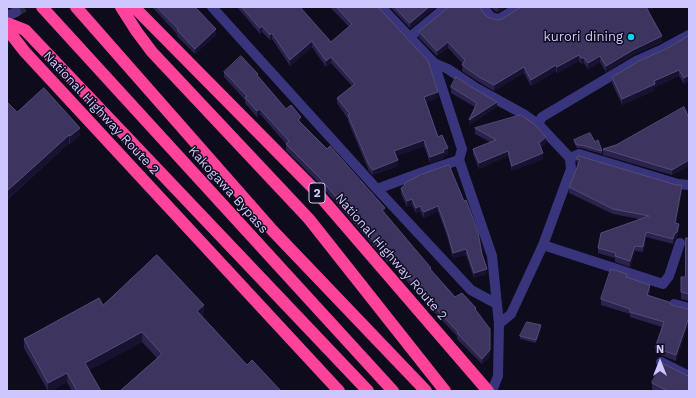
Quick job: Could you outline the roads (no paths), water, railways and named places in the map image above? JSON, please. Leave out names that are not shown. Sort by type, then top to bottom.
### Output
[{"type":"highway","name":"Kakogawa Bypass","points":[[42,7],[393,391]]},
{"type":"highway","name":"Kakogawa Bypass","points":[[76,7],[273,231],[426,391]]},
{"type":"highway","points":[[121,7],[152,52],[309,219],[445,391]]},
{"type":"highway","name":"National Highway Route 2","points":[[134,7],[313,188],[488,391]]},
{"type":"highway","points":[[7,23],[25,30],[368,391]]},
{"type":"highway","name":"National Highway Route 2","points":[[7,29],[25,52],[338,391]]},
{"type":"street","points":[[212,7],[471,290],[497,304]]},
{"type":"street","points":[[381,7],[434,63],[448,69],[476,88],[525,115],[538,124],[570,158],[571,169],[543,245],[511,314],[499,324]]},
{"type":"street","points":[[410,37],[446,7]]},
{"type":"street","points":[[483,7],[491,17],[499,20],[519,7]]},
{"type":"street","points":[[538,124],[542,117],[636,61],[689,35]]},
{"type":"street","points":[[434,63],[462,149],[459,160],[492,256],[499,324],[498,376],[492,391]]},
{"type":"street","points":[[570,158],[579,154],[689,186]]},
{"type":"street","points":[[377,189],[459,160]]},
{"type":"street","points":[[543,245],[663,284],[670,276],[680,243]]},
{"type":"street","points":[[674,304],[689,308]]},
{"type":"street","points":[[661,362],[689,376]]},
{"type":"tunnel","points":[[16,12],[24,7]]},
{"type":"place","name":"kurori dining","points":[[631,37]]}]
